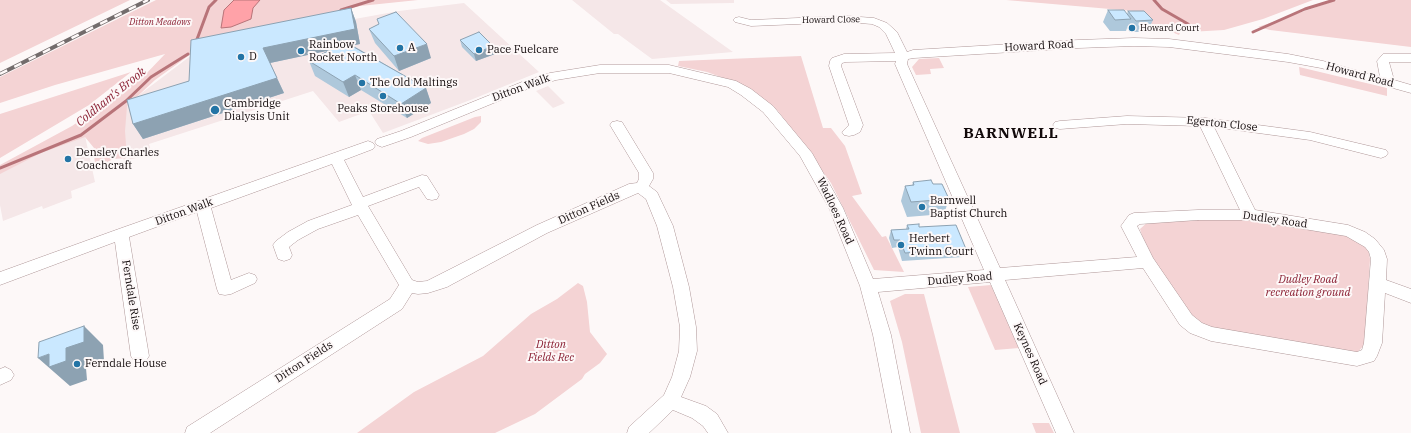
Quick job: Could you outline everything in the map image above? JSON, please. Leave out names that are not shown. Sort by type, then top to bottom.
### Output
[{"type":"street","name":"Howard Close","points":[[739,20],[751,23],[846,19],[874,21],[883,25],[891,32],[903,57]]},
{"type":"street","name":"Howard Road","points":[[849,132],[855,129],[856,125],[835,66],[836,61],[844,58],[903,57],[913,54],[1078,44],[1158,43],[1288,58],[1323,65],[1411,89]]},
{"type":"street","points":[[903,57],[901,64],[995,276]]},
{"type":"street","points":[[1388,82],[1383,61],[1387,57],[1411,58]]},
{"type":"street","name":"Ditton Walk","points":[[0,280],[203,204],[413,131],[526,85],[554,76],[600,69],[669,68]]},
{"type":"street","name":"Wadloes Road","points":[[669,68],[732,84],[746,92],[768,109],[805,153],[836,208],[868,286],[882,335],[901,433]]},
{"type":"street","name":"Egerton Close","points":[[1059,125],[1127,120],[1205,122],[1310,136],[1382,153]]},
{"type":"street","points":[[1205,122],[1250,215]]},
{"type":"street","points":[[617,125],[646,173],[646,180],[641,188],[652,196],[665,226],[681,287],[688,328],[686,357],[681,377],[670,401],[636,433]]},
{"type":"street","points":[[336,158],[360,206],[407,285]]},
{"type":"street","points":[[284,255],[281,245],[293,236],[313,225],[422,180],[432,195]]},
{"type":"street","name":"Ditton Fields","points":[[194,433],[367,321],[396,304],[407,285],[418,288],[428,287],[441,282],[542,229],[634,188],[641,188]]},
{"type":"street","points":[[203,204],[225,289],[249,279]]},
{"type":"street","name":"Dudley Road","points":[[1198,215],[1250,215],[1348,231],[1360,236],[1376,250],[1379,259],[1373,343],[1368,356],[1356,359],[1211,334],[1196,328],[1186,320],[1147,262],[1130,231],[1129,226],[1134,219],[1198,215]]},
{"type":"street","name":"Ferndale Rise","points":[[121,234],[140,356]]},
{"type":"street","name":"Dudley Road","points":[[868,286],[1147,262]]},
{"type":"street","name":"Keynes Road","points":[[995,276],[1065,433]]},
{"type":"street","points":[[1378,284],[1411,296]]},
{"type":"street","points":[[670,401],[699,412],[710,420],[719,433]]},
{"type":"shaded area","points":[[234,0],[260,0],[253,8],[251,19],[231,27],[221,28],[224,10]]},
{"type":"shaded area","points":[[572,0],[660,0],[733,52],[652,59],[618,34],[614,34]]},
{"type":"shaded area","points":[[666,0],[734,0],[734,3],[671,4]]},
{"type":"shaded area","points":[[464,3],[539,72],[383,133],[369,111],[339,122],[313,91],[149,144],[152,154],[124,161],[114,114],[193,54],[349,20],[399,11]]},
{"type":"shaded area","points":[[548,86],[565,103],[553,108],[536,91]]},
{"type":"shaded area","points":[[85,136],[95,182],[71,191],[72,198],[43,209],[42,206],[3,221],[0,205],[0,168]]},
{"type":"green space","points":[[0,0],[130,0],[0,63]]},
{"type":"green space","name":"Ditton Meadows","points":[[156,0],[418,0],[360,6],[267,27],[191,54],[155,80],[127,106],[125,131],[127,158],[113,159],[95,169],[94,148],[85,137],[41,153],[0,174],[0,165],[72,126],[144,76],[165,54],[55,85],[0,103],[0,77]]},
{"type":"green space","points":[[1006,0],[1313,0],[1263,19],[1224,30],[1189,32],[1185,28],[1184,23],[1179,35],[1142,20],[1145,12]]},
{"type":"green space","points":[[1337,0],[1411,0],[1411,47],[1270,30],[1258,27]]},
{"type":"green space","points":[[801,56],[823,128],[831,128],[845,146],[862,194],[852,196],[882,237],[886,236],[904,272],[874,270],[831,183],[778,111],[737,83],[707,72],[678,66],[679,61]]},
{"type":"green space","points":[[939,58],[944,68],[930,69],[931,74],[916,75],[912,67],[919,59]]},
{"type":"green space","points":[[1299,67],[1387,88],[1387,96],[1300,75]]},
{"type":"green space","points":[[131,72],[89,105],[0,158],[0,114]]},
{"type":"green space","points":[[481,116],[481,122],[474,129],[464,134],[441,142],[428,144],[418,141],[422,138]]},
{"type":"green space","name":"Dudley Road recreation ground","points":[[1249,219],[1334,231],[1359,238],[1368,247],[1370,259],[1365,344],[1357,353],[1203,327],[1193,321],[1160,272],[1145,245],[1140,229],[1149,221]]},
{"type":"green space","name":"Ditton Fields Rec","points":[[578,283],[583,286],[587,302],[590,332],[607,354],[600,363],[585,374],[582,379],[535,414],[495,433],[357,433],[414,392],[483,356],[531,314],[557,299]]},
{"type":"green space","points":[[991,285],[1019,348],[995,350],[968,287]]},
{"type":"green space","points":[[905,294],[924,294],[960,433],[921,433],[902,342],[890,301]]},
{"type":"green space","points":[[1032,423],[1049,423],[1054,433],[1036,433]]},
{"type":"building","points":[[351,8],[355,29],[263,48],[277,78],[133,124],[127,100],[189,81],[191,40]]},
{"type":"building","points":[[1108,10],[1124,10],[1131,19],[1115,20]]},
{"type":"building","points":[[1128,11],[1144,11],[1153,20],[1136,21]]},
{"type":"building","points":[[396,12],[427,44],[394,56],[369,29],[379,24],[377,19]]},
{"type":"building","points":[[479,32],[493,46],[474,54],[460,40]]},
{"type":"building","points":[[345,42],[426,88],[401,104],[355,75],[343,82],[309,61]]},
{"type":"building","points":[[931,180],[933,184],[942,184],[949,199],[911,202],[905,186],[914,185],[913,182]]},
{"type":"building","points":[[919,224],[919,227],[956,225],[966,249],[905,253],[900,240],[894,240],[891,230],[909,229],[907,225]]},
{"type":"building","points":[[84,326],[84,342],[66,348],[66,361],[49,367],[49,354],[38,358],[39,342]]},
{"type":"waterway","name":"Coldham's Brook","points":[[196,42],[209,7],[216,0]]},
{"type":"waterway","points":[[341,10],[373,0]]},
{"type":"waterway","points":[[1154,0],[1162,9],[1188,24]]},
{"type":"waterway","points":[[1253,32],[1305,9],[1334,0]]},
{"type":"waterway","name":"Coldham's Brook","points":[[0,168],[81,135],[126,101],[151,77],[188,54]]},
{"type":"railway","points":[[0,74],[148,0]]},
{"type":"place","name":"Howard Court","points":[[1132,28]]},
{"type":"place","name":"A","points":[[400,48]]},
{"type":"place","name":"Pace Fuelcare","points":[[479,50]]},
{"type":"place","name":"Rainbow Rocket North","points":[[301,51]]},
{"type":"place","name":"D","points":[[241,57]]},
{"type":"place","name":"The Old Maltings","points":[[362,83]]},
{"type":"place","name":"Peaks Storehouse","points":[[383,96]]},
{"type":"place","name":"Cambridge Dialysis Unit","points":[[215,110]]},
{"type":"place","name":"Densley Charles Coachcraft","points":[[68,159]]},
{"type":"place","name":"Barnwell Baptist Church","points":[[922,207]]},
{"type":"place","name":"Herbert Twinn Court","points":[[901,245]]},
{"type":"place","name":"Ferndale House","points":[[77,364]]},
{"type":"district","name":"BARNWELL","points":[[1011,134]]}]
